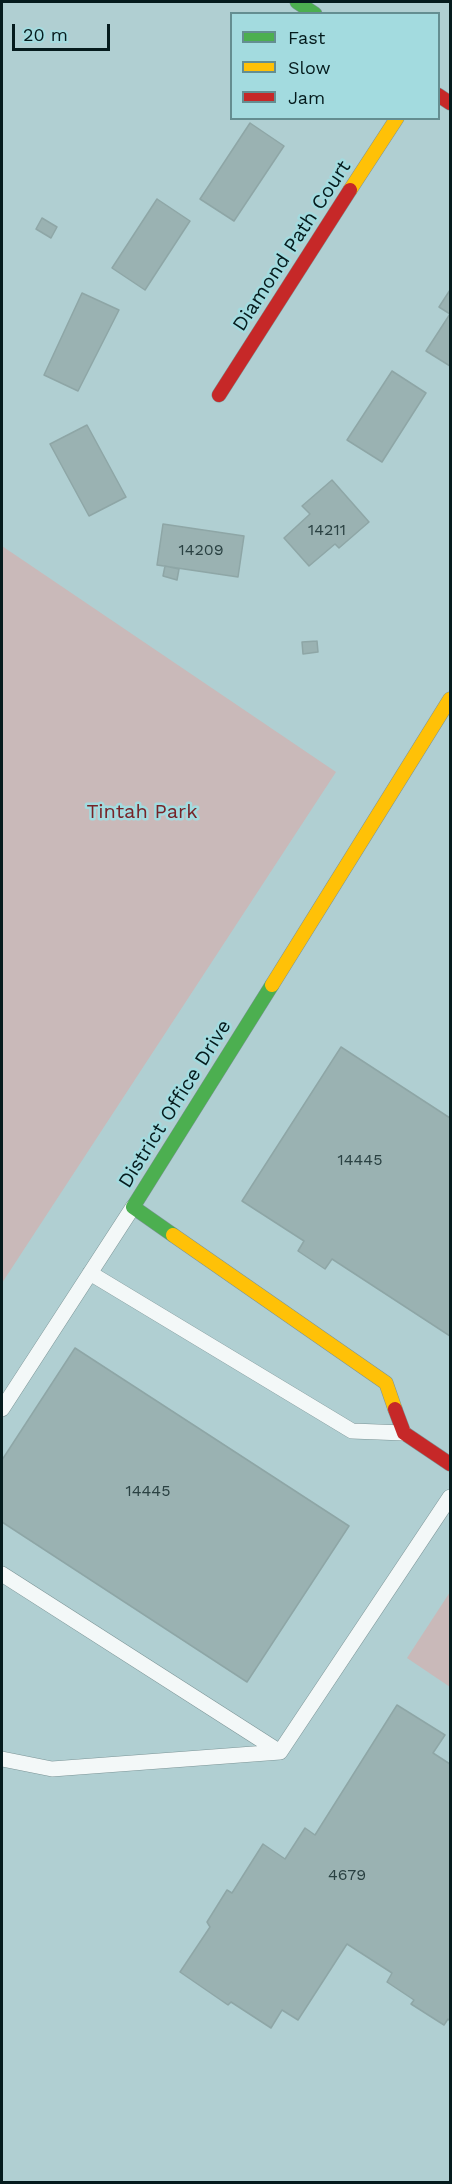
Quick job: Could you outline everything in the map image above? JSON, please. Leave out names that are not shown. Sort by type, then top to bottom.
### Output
[{"type":"street","points":[[297,2],[312,12]]},
{"type":"street","name":"Diamond Path Court","points":[[219,395],[396,120]]},
{"type":"street","name":"District Office Drive","points":[[404,1434],[386,1383],[133,1207],[450,699]]},
{"type":"street","points":[[404,1434],[450,1464]]},
{"type":"lane","points":[[2,1409],[133,1207]]},
{"type":"lane","points":[[90,1273],[352,1431],[404,1434]]},
{"type":"lane","points":[[280,1752],[450,1497]]},
{"type":"lane","points":[[2,1574],[280,1752]]},
{"type":"lane","points":[[2,1759],[52,1769],[280,1752]]},
{"type":"green space","name":"Tintah Park","points":[[2,546],[336,772],[2,1283]]},
{"type":"green space","points":[[450,1592],[450,1687],[407,1658]]},
{"type":"building","points":[[250,123],[284,146],[234,221],[200,199]]},
{"type":"building","points":[[157,199],[190,221],[145,290],[112,268]]},
{"type":"building","points":[[42,218],[57,227],[51,238],[36,229]]},
{"type":"building","points":[[450,290],[450,314],[439,307]]},
{"type":"building","points":[[82,293],[119,310],[78,391],[44,375]]},
{"type":"building","points":[[450,314],[450,366],[426,351]]},
{"type":"building","points":[[392,371],[426,393],[382,462],[347,440]]},
{"type":"building","points":[[87,425],[126,497],[89,516],[50,444]]},
{"type":"building","points":[[332,480],[369,522],[339,548],[335,544],[309,566],[284,538],[310,514],[302,506]]},
{"type":"building","points":[[163,524],[244,536],[238,577],[157,565]]},
{"type":"building","points":[[165,566],[179,569],[177,580],[163,576]]},
{"type":"building","points":[[317,641],[318,652],[303,654],[302,642]]},
{"type":"building","points":[[341,1047],[450,1118],[450,1336],[332,1259],[325,1269],[298,1251],[304,1241],[242,1201]]},
{"type":"building","points":[[75,1348],[349,1526],[247,1682],[2,1522],[2,1460]]},
{"type":"building","points":[[397,1705],[445,1735],[433,1753],[450,1764],[450,2021],[448,2019],[444,2025],[411,2004],[414,2000],[387,1982],[392,1973],[347,1944],[298,2020],[282,2010],[271,2028],[231,2002],[228,2005],[180,1972],[210,1927],[207,1922],[227,1890],[232,1893],[263,1844],[285,1859],[305,1828],[315,1835]]},
{"type":"traffic: fast","points":[[297,2],[312,12]]},
{"type":"traffic: fast","points":[[173,1235],[133,1207],[272,985]]},
{"type":"traffic: slow","points":[[350,190],[396,120]]},
{"type":"traffic: slow","points":[[272,985],[450,699]]},
{"type":"traffic: slow","points":[[173,1235],[386,1383],[395,1409]]},
{"type":"traffic: jam","points":[[440,96],[450,103]]},
{"type":"traffic: jam","points":[[219,395],[350,190]]},
{"type":"traffic: jam","points":[[395,1409],[404,1433],[450,1464]]}]
